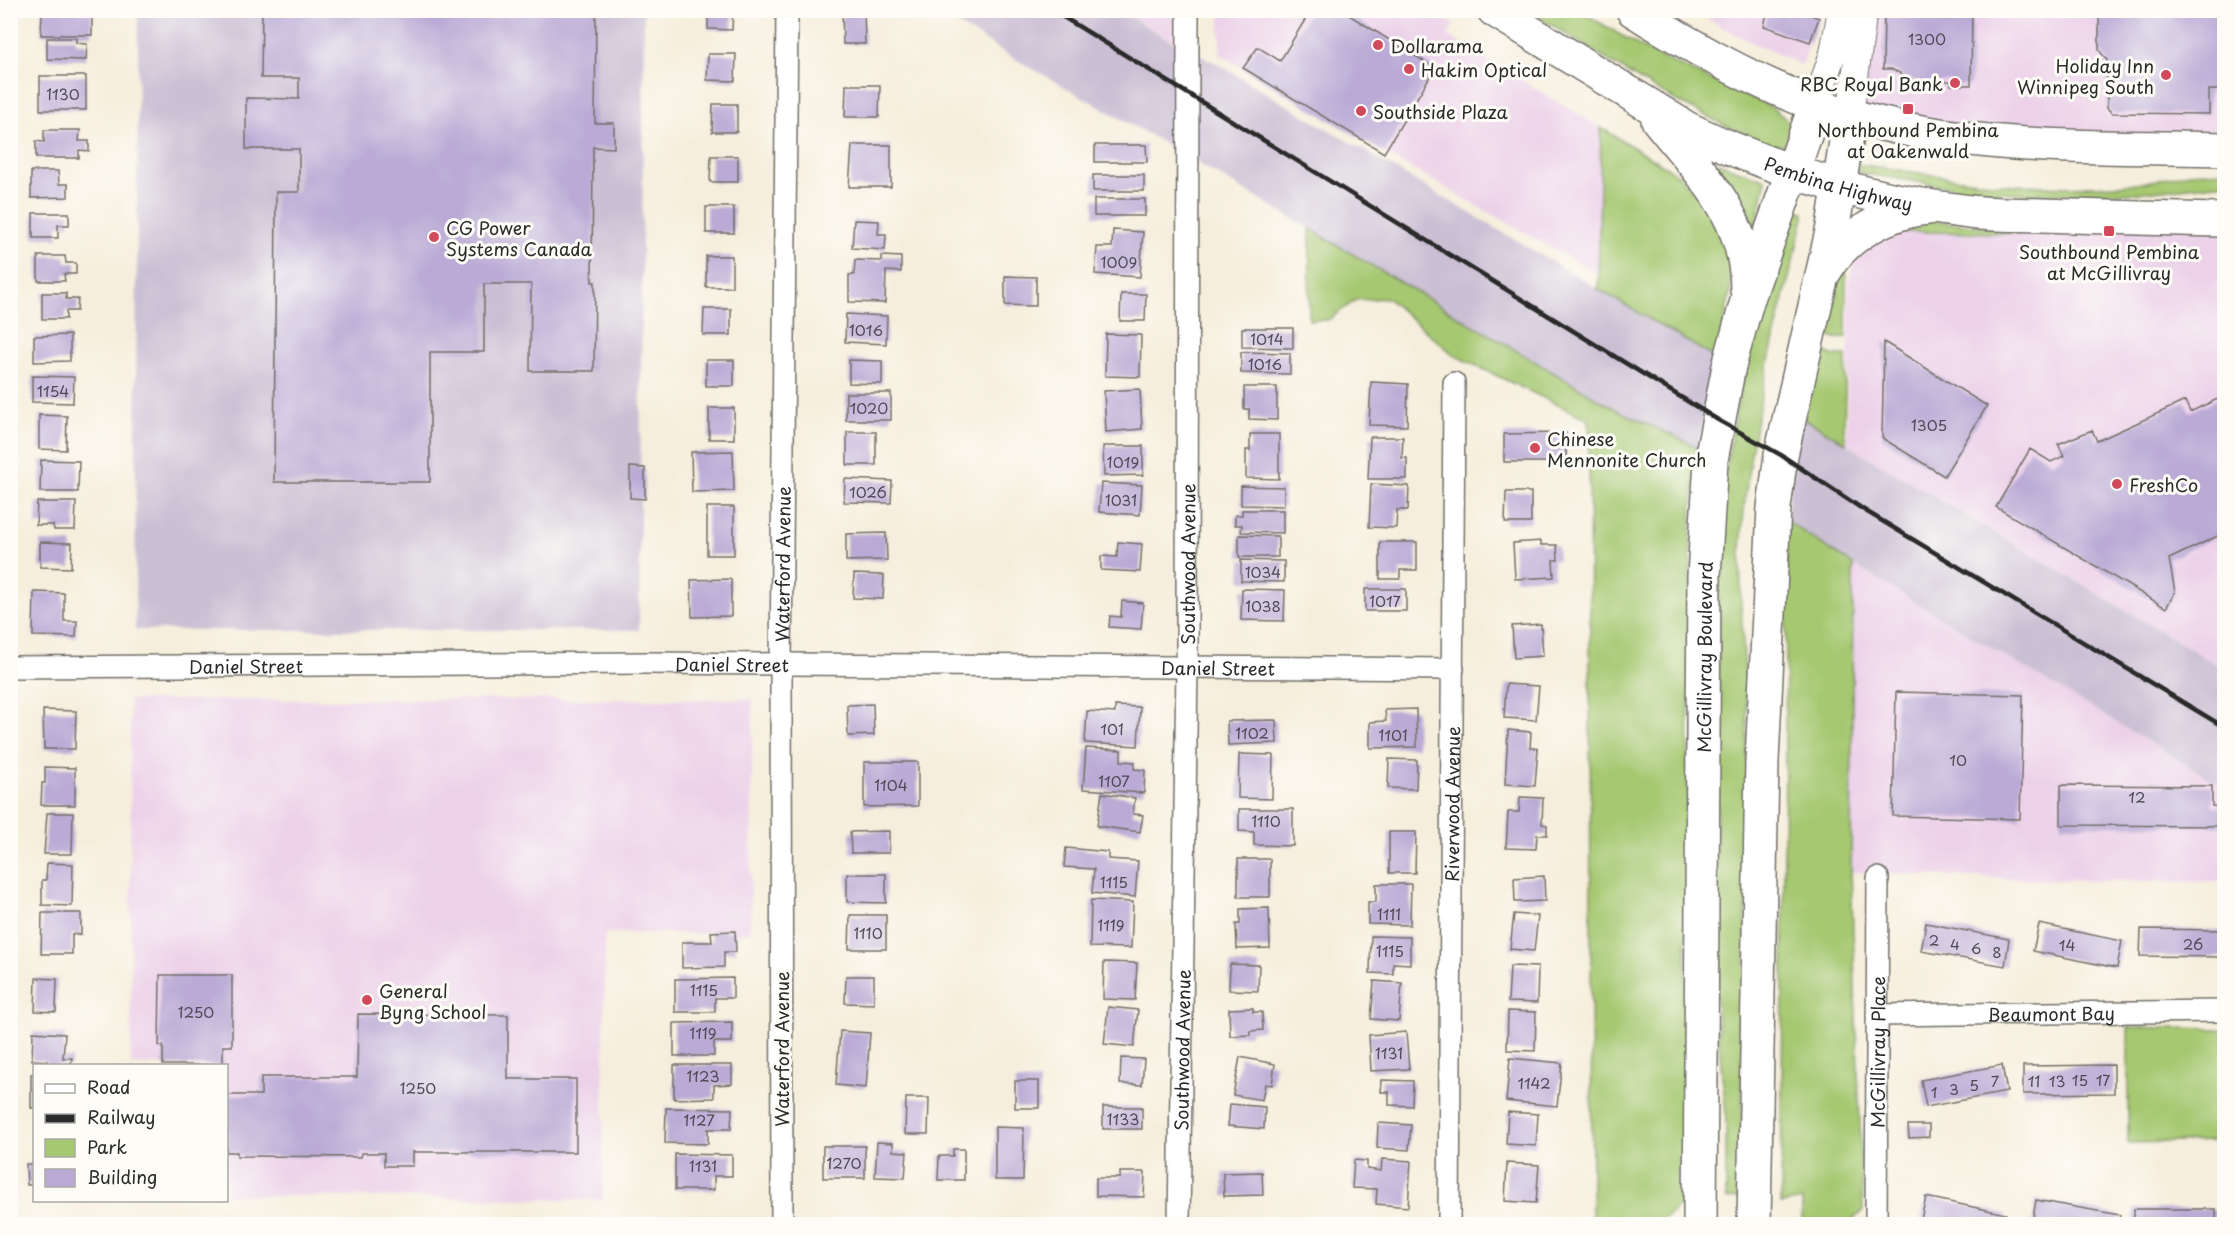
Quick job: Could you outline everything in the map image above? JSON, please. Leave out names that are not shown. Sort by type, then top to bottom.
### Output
[{"type":"main road","points":[[1633,10],[1734,68],[1816,104],[1850,115],[1960,139],[2046,146],[2224,149]]},
{"type":"main road","name":"Pembina Highway","points":[[1495,11],[1645,105],[1713,141],[1792,171],[1840,186],[1876,196],[1940,208],[2003,214],[2224,220]]},
{"type":"main road","name":"McGillivray Boulevard","points":[[1700,1224],[1704,576],[1711,460],[1729,366],[1747,301],[1816,104]]},
{"type":"main road","points":[[1645,105],[1699,168],[1725,205],[1738,233],[1744,259],[1747,301]]},
{"type":"main road","points":[[1754,1224],[1762,749],[1774,507],[1781,455],[1840,186],[1850,115]]},
{"type":"main road","points":[[1821,278],[1843,247],[1869,229],[1911,211],[1940,208]]},
{"type":"street","name":"Waterford Avenue","points":[[782,1224],[781,665],[787,10]]},
{"type":"street","name":"Southwood Avenue","points":[[1179,1224],[1187,667],[1188,10]]},
{"type":"street","points":[[1816,104],[1833,53],[1841,10]]},
{"type":"street","points":[[1850,115],[1864,10]]},
{"type":"street","name":"Riverwood Avenue","points":[[1449,1224],[1454,383]]},
{"type":"street","name":"Daniel Street","points":[[10,667],[646,663],[1453,669]]},
{"type":"street","name":"McGillivray Place","points":[[1875,1224],[1878,878]]},
{"type":"street","name":"Beaumont Bay","points":[[1877,1016],[2224,1011]]},
{"type":"shaded area","points":[[138,11],[644,11],[639,630],[135,630]]},
{"type":"shaded area","points":[[936,11],[1121,11],[1170,40],[1214,62],[1717,359],[1698,447],[1617,410]]},
{"type":"shaded area","points":[[1122,11],[1188,11],[1188,47],[1170,39]]},
{"type":"shaded area","points":[[1220,11],[1432,11],[1454,24],[1448,36],[1601,128],[1598,274],[1384,153],[1220,54]]},
{"type":"shaded area","points":[[1693,11],[1819,11],[1819,18],[1802,65],[1742,38]]},
{"type":"shaded area","points":[[1864,11],[2224,11],[2224,149],[1850,115]]},
{"type":"shaded area","points":[[2224,220],[2224,669],[1847,444],[1849,281],[1863,232]]},
{"type":"shaded area","points":[[1796,414],[2224,669],[2224,787],[1853,565],[1787,521]]},
{"type":"shaded area","points":[[1853,565],[2224,787],[2224,882],[2046,880],[1851,872]]},
{"type":"shaded area","name":"General Byng School","points":[[753,699],[750,933],[605,933],[603,1200],[228,1195],[228,1064],[131,1064],[130,700]]},
{"type":"green space","points":[[1529,11],[1580,11],[1653,54],[1770,106],[1792,124],[1785,146],[1765,142],[1724,125],[1677,101]]},
{"type":"green space","points":[[1601,128],[1682,178],[1727,230],[1731,287],[1717,359],[1598,289]]},
{"type":"green space","points":[[1710,160],[1766,180],[1753,239]]},
{"type":"green space","points":[[1856,164],[1997,184],[2067,187],[2137,184],[2189,173],[2224,171],[2224,183],[2136,193],[2033,194],[1968,190],[1866,174],[1858,172]]},
{"type":"green space","points":[[1797,210],[1804,212],[1804,218],[1758,414],[1742,534],[1741,610],[1747,712],[1747,794],[1740,1198],[1726,1199],[1726,1114],[1715,979],[1720,521],[1725,472],[1747,349]]},
{"type":"green space","points":[[1906,218],[2017,230],[2019,233],[1894,232]]},
{"type":"green space","points":[[1310,229],[1617,410],[1698,447],[1691,521],[1683,1199],[1675,1210],[1656,1222],[1634,1225],[1597,1224],[1592,1218],[1589,420],[1454,355],[1387,298],[1356,300],[1328,320],[1309,320]]},
{"type":"green space","points":[[1840,272],[1846,275],[1846,337],[1835,339],[1824,334]]},
{"type":"green space","points":[[1815,346],[1833,356],[1846,356],[1844,430],[1846,443],[1796,414]]},
{"type":"green space","points":[[1787,521],[1853,565],[1851,872],[1863,1211],[1848,1224],[1802,1223],[1802,1200],[1781,1204]]},
{"type":"green space","points":[[2128,1027],[2220,1029],[2224,1031],[2224,1141],[2128,1143]]},
{"type":"building","points":[[42,10],[92,10],[92,35],[41,35]]},
{"type":"building","name":"CG Power Systems Canada","points":[[262,10],[596,10],[595,123],[614,123],[614,148],[593,147],[594,371],[530,371],[531,284],[484,284],[484,352],[430,352],[430,482],[274,482],[276,192],[299,192],[299,149],[246,149],[246,98],[299,99],[299,78],[261,78]]},
{"type":"building","points":[[708,10],[733,10],[732,30],[708,29]]},
{"type":"building","points":[[842,10],[864,10],[865,44],[843,44]]},
{"type":"building","name":"Southside Plaza","points":[[1311,10],[1341,10],[1435,68],[1384,153],[1243,68],[1258,47],[1280,61]]},
{"type":"building","points":[[1768,10],[1797,10],[1819,18],[1810,42],[1764,26]]},
{"type":"building","points":[[1884,10],[1972,10],[1971,85],[1951,85],[1951,81],[1939,81],[1935,86],[1901,77],[1900,73],[1891,69],[1883,69]]},
{"type":"building","name":"Holiday Inn Winnipeg South","points":[[2099,10],[2224,10],[2224,90],[2209,90],[2209,114],[2112,113],[2107,108],[2107,60],[2099,50]]},
{"type":"building","points":[[47,38],[76,38],[76,43],[87,44],[86,60],[47,59]]},
{"type":"building","points":[[708,54],[736,54],[735,81],[707,80]]},
{"type":"building","points":[[40,76],[86,76],[86,110],[40,110]]},
{"type":"building","points":[[846,85],[880,85],[879,117],[845,117]]},
{"type":"building","points":[[713,104],[737,104],[737,132],[712,132]]},
{"type":"building","points":[[44,130],[80,130],[79,141],[89,141],[89,151],[79,150],[79,158],[36,158],[36,141],[44,142]]},
{"type":"building","points":[[852,145],[891,145],[891,187],[849,187]]},
{"type":"building","points":[[1095,145],[1146,145],[1147,162],[1095,162]]},
{"type":"building","points":[[711,156],[738,156],[738,182],[710,182]]},
{"type":"building","points":[[31,171],[58,171],[59,184],[68,184],[68,197],[31,198]]},
{"type":"building","points":[[1093,175],[1144,175],[1144,191],[1093,191]]},
{"type":"building","points":[[1094,199],[1145,199],[1145,216],[1094,216]]},
{"type":"building","points":[[706,207],[734,207],[734,233],[706,233]]},
{"type":"building","points":[[33,213],[69,213],[69,225],[58,225],[58,238],[33,238]]},
{"type":"building","points":[[854,220],[879,221],[878,234],[886,234],[885,250],[852,248]]},
{"type":"building","points":[[1113,230],[1143,232],[1140,277],[1095,274],[1097,247],[1112,247]]},
{"type":"building","points":[[38,256],[65,256],[66,263],[76,263],[76,274],[64,274],[65,281],[38,281]]},
{"type":"building","points":[[706,256],[732,256],[732,287],[706,287]]},
{"type":"building","points":[[882,256],[901,257],[901,272],[886,271],[885,303],[849,302],[849,275],[854,275],[855,260],[882,261]]},
{"type":"building","points":[[1005,276],[1036,277],[1036,306],[1005,305]]},
{"type":"building","points":[[42,293],[66,293],[66,299],[78,299],[77,311],[66,311],[66,319],[42,319]]},
{"type":"building","points":[[1121,294],[1146,294],[1145,321],[1120,321]]},
{"type":"building","points":[[704,309],[731,309],[731,335],[703,335]]},
{"type":"building","points":[[846,314],[887,316],[886,344],[845,342]]},
{"type":"building","points":[[1242,328],[1293,328],[1293,348],[1242,347]]},
{"type":"building","points":[[1106,334],[1141,335],[1140,377],[1105,376]]},
{"type":"building","points":[[70,335],[70,361],[34,362],[34,336]]},
{"type":"building","points":[[1884,342],[1987,406],[1944,476],[1882,438]]},
{"type":"building","points":[[1241,352],[1290,353],[1290,374],[1241,373]]},
{"type":"building","points":[[706,360],[734,360],[734,386],[706,386]]},
{"type":"building","points":[[849,360],[882,361],[882,384],[849,383]]},
{"type":"building","points":[[32,376],[74,377],[73,403],[32,402]]},
{"type":"building","points":[[1371,382],[1408,384],[1407,426],[1369,425]]},
{"type":"building","points":[[1244,387],[1277,387],[1277,420],[1249,419],[1249,409],[1244,409]]},
{"type":"building","points":[[1140,389],[1142,429],[1106,432],[1104,391]]},
{"type":"building","points":[[846,393],[891,393],[891,420],[846,420]]},
{"type":"building","name":"FreshCo","points":[[2224,396],[2224,533],[2169,559],[2175,592],[2166,608],[1996,507],[2030,449],[2051,462],[2064,456],[2058,444],[2092,430],[2097,441],[2185,401],[2190,412]]},
{"type":"building","points":[[709,408],[734,408],[734,439],[709,439]]},
{"type":"building","points":[[39,415],[67,416],[66,450],[39,449]]},
{"type":"building","points":[[847,432],[876,432],[876,465],[847,465]]},
{"type":"building","name":"Chinese Mennonite Church","points":[[1566,433],[1566,462],[1504,462],[1504,434]]},
{"type":"building","points":[[1250,434],[1279,434],[1279,479],[1246,478],[1246,450],[1250,450]]},
{"type":"building","points":[[1370,437],[1403,437],[1402,458],[1407,458],[1407,479],[1368,479]]},
{"type":"building","points":[[1103,446],[1143,446],[1143,475],[1104,476]]},
{"type":"building","points":[[733,451],[734,491],[692,492],[691,452]]},
{"type":"building","points":[[41,460],[79,461],[78,492],[40,492]]},
{"type":"building","points":[[630,467],[645,468],[645,499],[630,498]]},
{"type":"building","points":[[845,479],[892,481],[891,503],[844,502]]},
{"type":"building","points":[[1101,483],[1142,485],[1140,515],[1099,512]]},
{"type":"building","points":[[1371,484],[1409,486],[1408,510],[1397,510],[1396,528],[1369,527]]},
{"type":"building","points":[[1241,486],[1284,487],[1284,506],[1241,505]]},
{"type":"building","points":[[1506,492],[1531,492],[1531,523],[1505,523]]},
{"type":"building","points":[[37,502],[76,502],[75,530],[54,530],[53,525],[36,525]]},
{"type":"building","points":[[707,507],[734,507],[734,555],[707,555]]},
{"type":"building","points":[[1242,510],[1283,510],[1283,533],[1241,532],[1242,525],[1235,525],[1235,515],[1242,515]]},
{"type":"building","points":[[886,533],[887,560],[846,561],[846,534]]},
{"type":"building","points":[[1239,535],[1278,536],[1278,557],[1239,557]]},
{"type":"building","points":[[1541,541],[1541,545],[1557,545],[1558,560],[1553,560],[1554,577],[1515,579],[1513,543]]},
{"type":"building","points":[[40,542],[72,543],[71,568],[40,567]]},
{"type":"building","points":[[1118,542],[1142,544],[1140,572],[1101,570],[1101,556],[1117,557]]},
{"type":"building","points":[[1380,542],[1417,542],[1417,570],[1400,570],[1400,579],[1380,579]]},
{"type":"building","points":[[1241,560],[1284,561],[1284,582],[1241,581]]},
{"type":"building","points":[[854,574],[884,575],[883,599],[853,598]]},
{"type":"building","points":[[731,579],[731,616],[692,617],[691,580]]},
{"type":"building","points":[[1242,589],[1285,590],[1284,621],[1241,620]]},
{"type":"building","points":[[1365,589],[1406,589],[1406,611],[1365,611]]},
{"type":"building","points":[[34,592],[64,593],[64,621],[77,621],[76,637],[33,636]]},
{"type":"building","points":[[1122,601],[1143,603],[1141,629],[1109,627],[1110,616],[1121,617]]},
{"type":"building","points":[[1541,624],[1543,656],[1514,658],[1512,626]]},
{"type":"building","points":[[1506,684],[1539,686],[1536,720],[1504,718]]},
{"type":"building","points":[[1896,692],[2023,695],[2020,819],[1893,816]]},
{"type":"building","points":[[873,704],[874,735],[848,736],[847,705]]},
{"type":"building","points":[[1115,706],[1140,707],[1138,746],[1085,743],[1087,711],[1115,713]]},
{"type":"building","points":[[1416,709],[1417,747],[1370,748],[1370,722],[1386,721],[1385,710]]},
{"type":"building","points":[[43,710],[76,711],[75,749],[44,749]]},
{"type":"building","points":[[1276,720],[1277,743],[1228,745],[1227,721]]},
{"type":"building","points":[[1508,730],[1531,732],[1530,748],[1538,748],[1535,786],[1505,784]]},
{"type":"building","points":[[1086,748],[1121,750],[1121,761],[1135,762],[1134,769],[1145,770],[1144,793],[1083,789]]},
{"type":"building","points":[[1239,754],[1273,755],[1272,799],[1238,798]]},
{"type":"building","points":[[1389,759],[1417,760],[1416,789],[1388,788]]},
{"type":"building","points":[[864,762],[918,762],[918,806],[864,807]]},
{"type":"building","points":[[45,767],[75,768],[75,805],[41,805]]},
{"type":"building","points":[[2061,785],[2212,786],[2212,806],[2224,807],[2224,826],[2061,825]]},
{"type":"building","points":[[1102,793],[1135,798],[1133,814],[1143,815],[1140,832],[1097,826]]},
{"type":"building","points":[[1520,797],[1543,798],[1542,824],[1547,825],[1547,835],[1537,835],[1536,849],[1506,848],[1508,812],[1519,812]]},
{"type":"building","points":[[1239,809],[1293,809],[1293,846],[1254,845],[1254,832],[1239,831]]},
{"type":"building","points":[[47,813],[73,813],[72,854],[44,854]]},
{"type":"building","points":[[889,831],[889,853],[851,853],[850,832]]},
{"type":"building","points":[[1389,832],[1416,832],[1415,873],[1389,873]]},
{"type":"building","points":[[1066,848],[1108,852],[1108,859],[1138,861],[1135,897],[1092,893],[1094,869],[1064,867]]},
{"type":"building","points":[[1238,859],[1270,859],[1270,897],[1238,897]]},
{"type":"building","points":[[47,863],[73,864],[72,906],[42,905],[42,880],[46,880]]},
{"type":"building","points":[[847,874],[886,874],[886,903],[847,902]]},
{"type":"building","points":[[1544,876],[1545,901],[1515,902],[1514,878]]},
{"type":"building","points":[[1376,884],[1411,884],[1410,925],[1368,924],[1368,902],[1376,902]]},
{"type":"building","points":[[1091,900],[1133,902],[1131,948],[1090,947]]},
{"type":"building","points":[[1269,908],[1270,948],[1237,949],[1236,924],[1240,924],[1240,909]]},
{"type":"building","points":[[42,913],[81,913],[81,935],[72,934],[72,954],[41,954]]},
{"type":"building","points":[[1514,914],[1538,916],[1534,951],[1510,949]]},
{"type":"building","points":[[850,915],[886,915],[886,949],[849,949]]},
{"type":"building","points":[[1926,923],[2009,939],[2005,966],[1921,951]]},
{"type":"building","points":[[2039,924],[2122,941],[2117,968],[2033,951]]},
{"type":"building","points":[[2141,929],[2224,930],[2224,957],[2140,956]]},
{"type":"building","points":[[735,931],[736,952],[724,952],[724,967],[682,968],[682,942],[712,942],[711,932]]},
{"type":"building","points":[[1371,936],[1410,937],[1410,964],[1393,963],[1393,974],[1370,973]]},
{"type":"building","points":[[1104,962],[1137,963],[1135,1000],[1103,999]]},
{"type":"building","points":[[1230,964],[1259,965],[1258,991],[1229,990]]},
{"type":"building","points":[[1510,966],[1538,967],[1537,1003],[1508,1002]]},
{"type":"building","points":[[160,975],[232,975],[232,1046],[223,1046],[223,1064],[163,1064],[163,1046],[159,1046]]},
{"type":"building","points":[[846,976],[874,976],[874,1004],[845,1003]]},
{"type":"building","points":[[36,978],[57,979],[56,1012],[35,1011]]},
{"type":"building","points":[[733,978],[733,998],[715,998],[715,1012],[675,1012],[675,979]]},
{"type":"building","points":[[1374,981],[1402,983],[1399,1021],[1371,1019]]},
{"type":"building","points":[[1108,1007],[1138,1010],[1134,1047],[1104,1044]]},
{"type":"building","points":[[1253,1008],[1253,1012],[1262,1012],[1263,1030],[1250,1031],[1250,1035],[1230,1036],[1229,1009]]},
{"type":"building","points":[[1508,1011],[1536,1012],[1535,1051],[1507,1050]]},
{"type":"building","points":[[358,1014],[508,1015],[508,1079],[576,1079],[576,1152],[413,1152],[413,1166],[384,1166],[384,1153],[362,1153],[361,1157],[237,1156],[237,1152],[228,1152],[228,1095],[261,1095],[261,1077],[357,1077]]},
{"type":"building","points":[[732,1022],[732,1042],[714,1042],[714,1056],[674,1056],[674,1023]]},
{"type":"building","points":[[840,1031],[870,1033],[866,1088],[836,1085]]},
{"type":"building","points":[[33,1032],[65,1034],[63,1058],[72,1058],[71,1064],[47,1064],[47,1061],[32,1060]]},
{"type":"building","points":[[1406,1032],[1409,1069],[1371,1071],[1369,1035]]},
{"type":"building","points":[[1240,1057],[1275,1064],[1272,1085],[1265,1084],[1262,1100],[1233,1095]]},
{"type":"building","points":[[1121,1058],[1144,1059],[1142,1085],[1120,1084]]},
{"type":"building","points":[[1510,1058],[1562,1063],[1557,1106],[1506,1101]]},
{"type":"building","points":[[674,1065],[732,1065],[732,1084],[714,1085],[714,1098],[674,1099]]},
{"type":"building","points":[[2002,1065],[2007,1092],[1926,1107],[1921,1080]]},
{"type":"building","points":[[2114,1065],[2114,1093],[2023,1094],[2023,1066]]},
{"type":"building","points":[[31,1074],[33,1074],[33,1108],[31,1108]]},
{"type":"building","points":[[1382,1080],[1413,1081],[1412,1106],[1389,1105],[1389,1092],[1381,1092]]},
{"type":"building","points":[[1015,1081],[1039,1081],[1039,1108],[1015,1108]]},
{"type":"building","points":[[906,1098],[929,1098],[928,1134],[905,1134]]},
{"type":"building","points":[[1230,1104],[1265,1107],[1264,1129],[1228,1126]]},
{"type":"building","points":[[1103,1107],[1142,1107],[1142,1129],[1103,1129]]},
{"type":"building","points":[[666,1108],[732,1109],[731,1129],[708,1129],[708,1144],[665,1143]]},
{"type":"building","points":[[1508,1112],[1538,1114],[1536,1146],[1506,1144]]},
{"type":"building","points":[[1378,1123],[1411,1125],[1409,1150],[1377,1148]]},
{"type":"building","points":[[1908,1125],[1929,1125],[1929,1137],[1909,1138]]},
{"type":"building","points":[[995,1127],[1024,1128],[1023,1180],[995,1180]]},
{"type":"building","points":[[877,1142],[893,1143],[893,1151],[907,1152],[905,1178],[875,1177]]},
{"type":"building","points":[[823,1146],[865,1146],[865,1178],[823,1178]]},
{"type":"building","points":[[953,1149],[964,1149],[964,1180],[938,1180],[939,1156],[953,1156]]},
{"type":"building","points":[[675,1154],[732,1155],[732,1176],[714,1176],[714,1190],[675,1190]]},
{"type":"building","points":[[1382,1159],[1411,1161],[1408,1207],[1376,1204],[1377,1189],[1352,1188],[1354,1160],[1367,1161],[1367,1169],[1381,1171]]},
{"type":"building","points":[[1507,1163],[1539,1165],[1536,1203],[1505,1201]]},
{"type":"building","points":[[26,1164],[33,1164],[33,1185],[27,1185]]},
{"type":"building","points":[[1120,1172],[1145,1172],[1144,1197],[1096,1196],[1096,1178],[1120,1178]]},
{"type":"building","points":[[1262,1172],[1263,1195],[1224,1196],[1223,1173]]},
{"type":"building","points":[[1926,1197],[2006,1214],[2004,1224],[1920,1224]]},
{"type":"building","points":[[2036,1200],[2120,1215],[2118,1224],[2032,1224]]},
{"type":"building","points":[[2134,1209],[2216,1209],[2216,1224],[2134,1224]]},
{"type":"railway","points":[[1052,10],[1718,420],[1781,455],[1864,510],[2224,727]]},
{"type":"place","name":"Dollarama","points":[[1378,45]]},
{"type":"place","name":"Hakim Optical","points":[[1409,69]]},
{"type":"place","name":"Holiday Inn Winnipeg South","points":[[2166,75]]},
{"type":"place","name":"RBC Royal Bank","points":[[1955,83]]},
{"type":"place","name":"Northbound Pembina at Oakenwald","points":[[1908,109]]},
{"type":"place","name":"Southside Plaza","points":[[1361,111]]},
{"type":"place","name":"Southbound Pembina at McGillivray","points":[[2109,231]]},
{"type":"place","name":"CG Power Systems Canada","points":[[434,237]]},
{"type":"place","name":"Chinese Mennonite Church","points":[[1535,448]]},
{"type":"place","name":"FreshCo","points":[[2117,484]]},
{"type":"place","name":"General Byng School","points":[[367,1000]]}]
